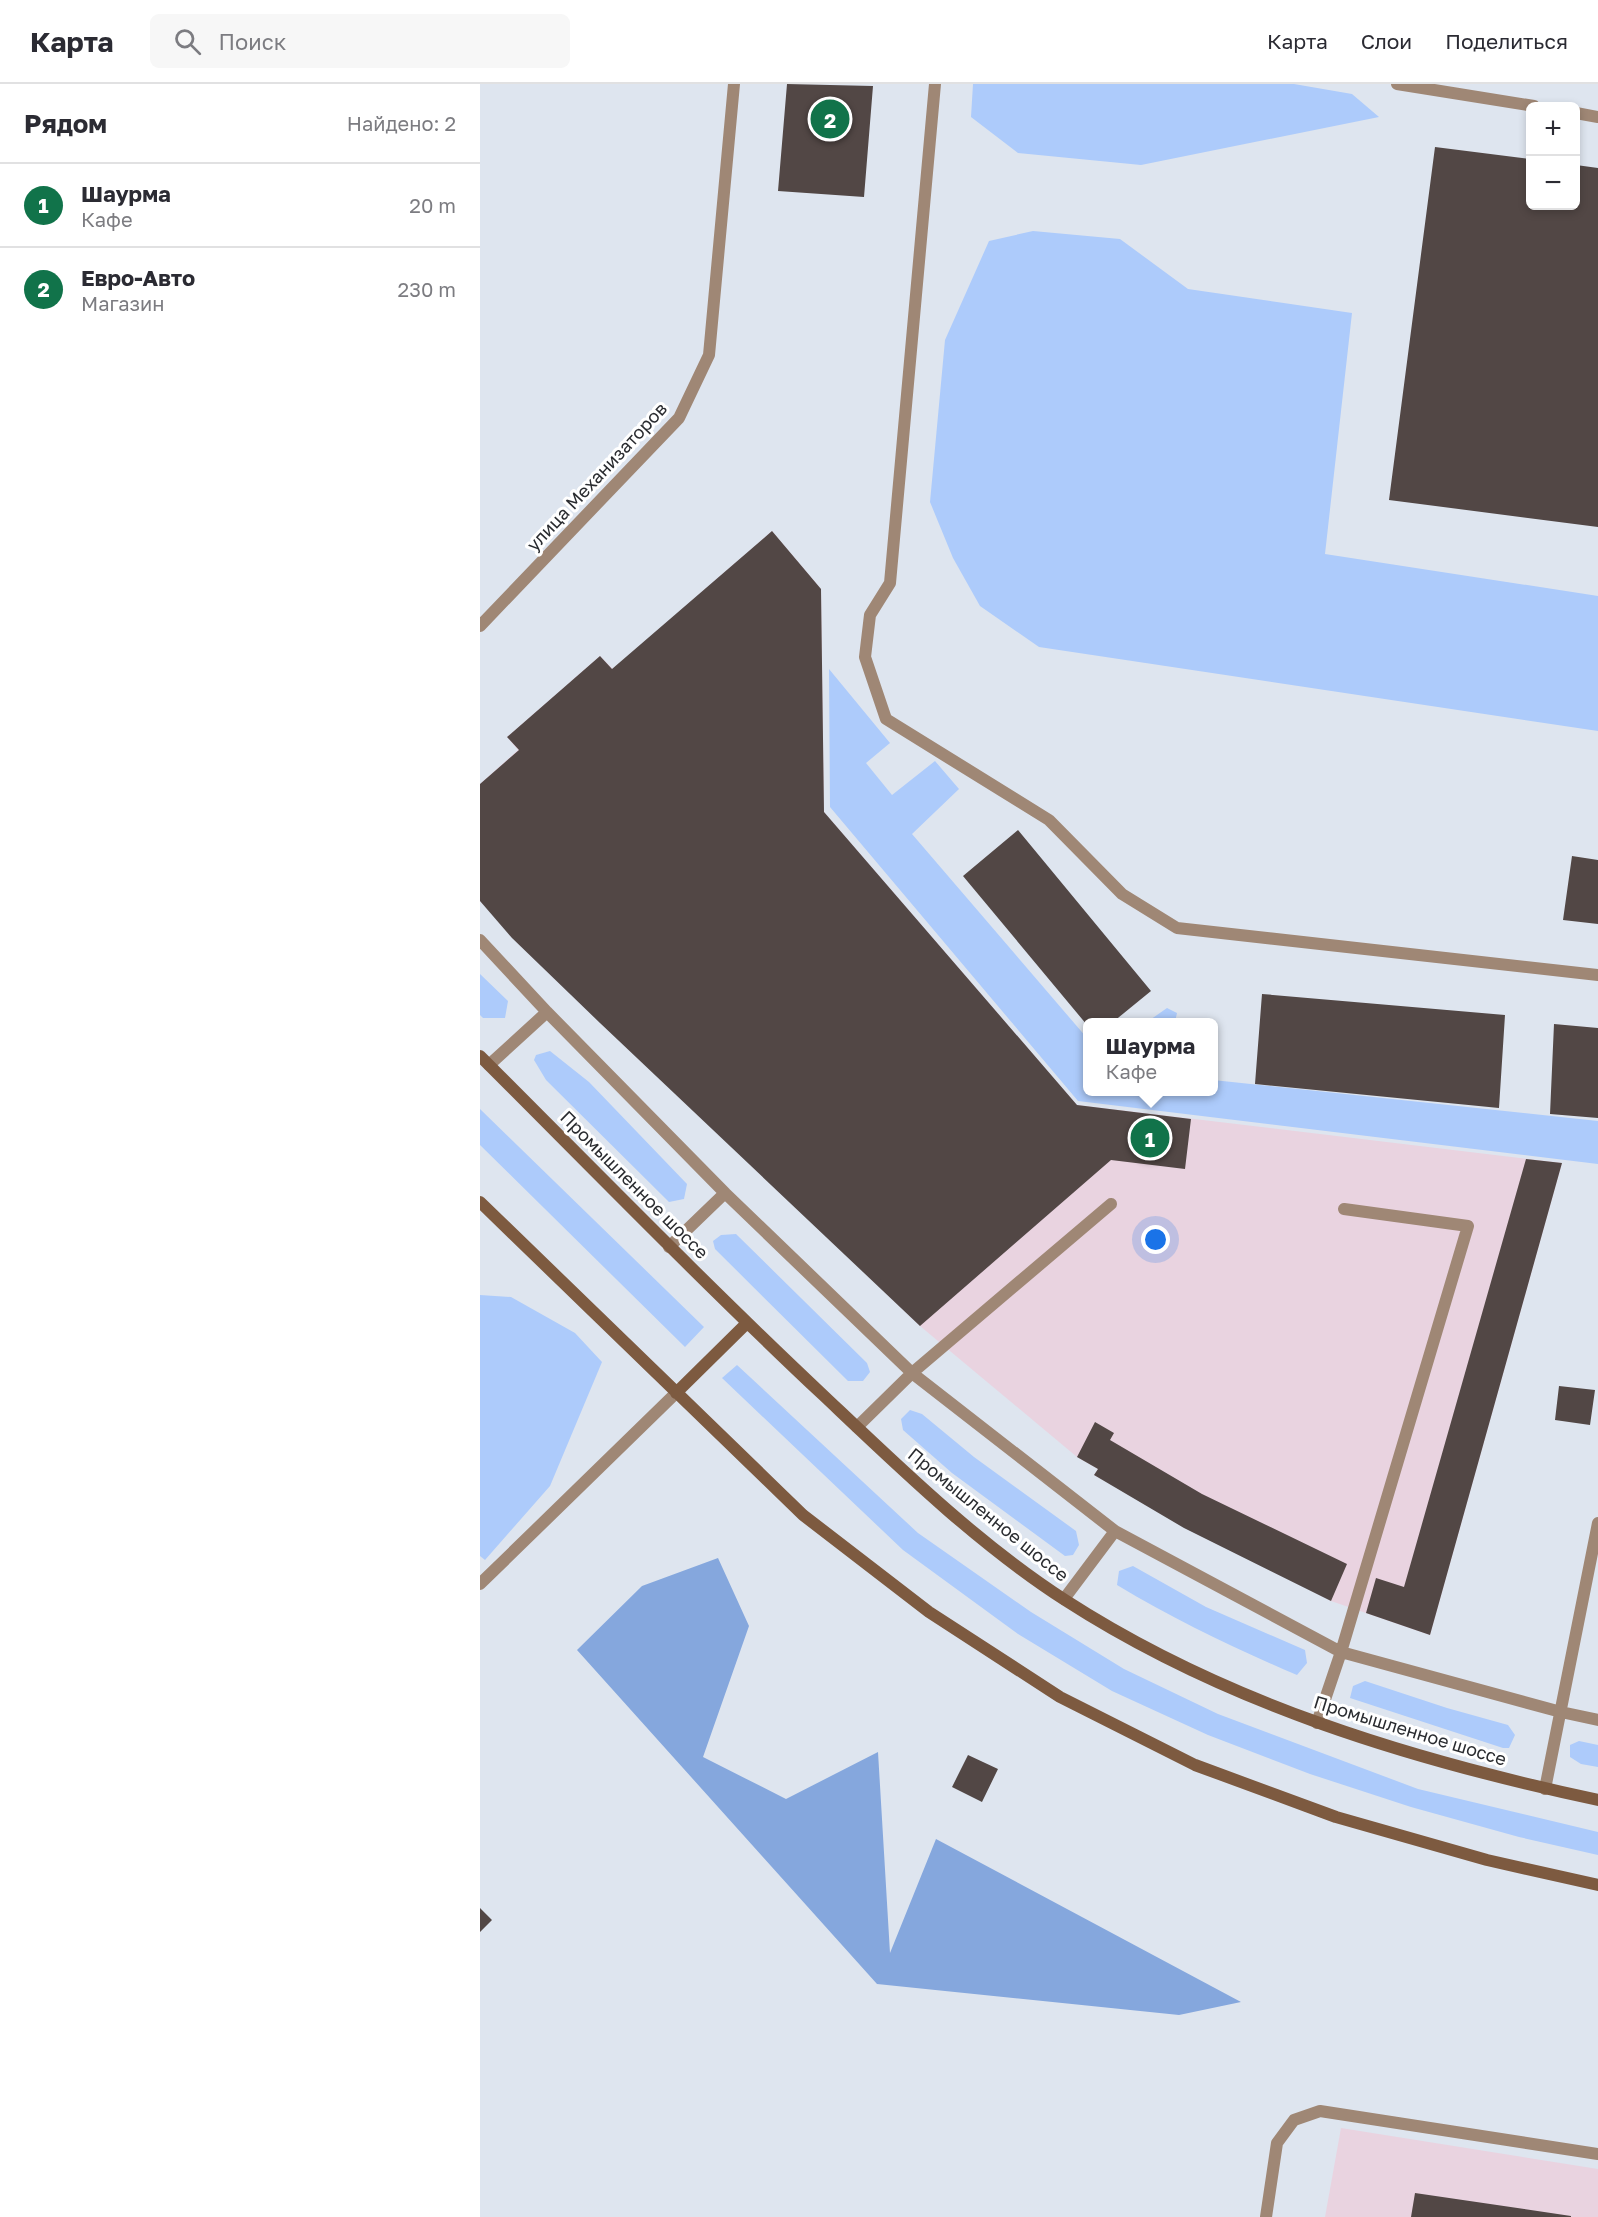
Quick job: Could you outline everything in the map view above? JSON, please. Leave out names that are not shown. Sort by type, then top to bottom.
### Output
[{"type":"main road","name":"Промышленное шоссе","points":[[484,1060],[747,1323],[903,1472],[1006,1558],[1064,1599],[1122,1634],[1220,1684],[1317,1723],[1434,1760],[1545,1789],[1598,1800]]},
{"type":"main road","points":[[480,1202],[803,1515],[929,1612],[1060,1697],[1195,1765],[1336,1817],[1487,1860],[1598,1885]]},
{"type":"main road","points":[[676,1393],[747,1323]]},
{"type":"street","name":"улица Механизаторов","points":[[480,626],[679,418],[709,355],[734,84]]},
{"type":"street","points":[[935,84],[890,583],[870,615],[865,657],[886,719],[1049,820],[1122,894],[1177,928],[1598,975]]},
{"type":"street","points":[[1397,84],[1526,105]]},
{"type":"street","points":[[1580,114],[1598,117]]},
{"type":"street","points":[[480,940],[547,1012],[724,1192],[912,1373],[1115,1532],[1341,1652],[1598,1720]]},
{"type":"street","points":[[484,1060],[547,1012]]},
{"type":"street","points":[[669,1246],[724,1192]]},
{"type":"street","points":[[857,1427],[912,1373],[1111,1204]]},
{"type":"street","points":[[1317,1723],[1341,1652],[1468,1226],[1344,1209]]},
{"type":"street","points":[[480,1584],[676,1393]]},
{"type":"street","points":[[1545,1789],[1598,1523]]},
{"type":"street","points":[[1064,1599],[1115,1532]]},
{"type":"street","points":[[1266,2217],[1277,2143],[1294,2120],[1320,2111],[1598,2154]]},
{"type":"shaded area","points":[[973,84],[1294,84],[1352,94],[1379,117],[1141,165],[1018,153],[971,117]]},
{"type":"shaded area","points":[[1033,231],[1120,239],[1188,289],[1352,313],[1325,554],[1598,596],[1598,731],[1039,647],[980,606],[953,558],[930,502],[945,340],[989,241]]},
{"type":"shaded area","points":[[772,531],[821,589],[824,812],[1077,1105],[1562,1163],[1430,1635],[1331,1601],[1094,1475],[1098,1469],[1077,1457],[920,1326],[480,901],[480,784],[518,750],[507,737],[600,656],[613,669]]},
{"type":"shaded area","points":[[829,669],[890,743],[866,763],[892,795],[935,761],[959,789],[912,834],[1083,1033],[1083,1096],[1218,1096],[1218,1081],[1598,1121],[1598,1164],[1078,1101],[830,807]]},
{"type":"shaded area","points":[[480,974],[508,1001],[505,1018],[483,1018],[480,1015]]},
{"type":"shaded area","points":[[1167,1008],[1177,1013],[1176,1018],[1153,1018]]},
{"type":"shaded area","points":[[550,1051],[589,1082],[687,1184],[684,1199],[669,1202],[546,1080],[534,1060],[536,1055]]},
{"type":"shaded area","points":[[480,1109],[704,1327],[685,1347],[480,1145]]},
{"type":"shaded area","points":[[736,1234],[867,1363],[870,1372],[863,1381],[848,1381],[715,1249],[713,1241],[721,1235]]},
{"type":"shaded area","points":[[480,1295],[511,1297],[575,1333],[602,1362],[550,1486],[485,1560],[480,1556]]},
{"type":"shaded area","points":[[737,1365],[918,1533],[1031,1612],[1124,1669],[1218,1714],[1418,1789],[1598,1832],[1598,1855],[1519,1837],[1411,1807],[1310,1774],[1208,1735],[1112,1691],[1018,1634],[903,1550],[722,1378]]},
{"type":"shaded area","points":[[910,1410],[922,1414],[974,1457],[1076,1531],[1079,1545],[1073,1555],[1065,1556],[952,1473],[903,1430],[901,1419]]},
{"type":"shaded area","points":[[718,1558],[749,1626],[703,1757],[786,1799],[878,1752],[890,1953],[936,1839],[1241,2002],[1179,2015],[877,1984],[577,1650],[642,1586]]},
{"type":"shaded area","points":[[1133,1566],[1206,1607],[1305,1650],[1307,1663],[1297,1675],[1251,1655],[1139,1598],[1117,1585],[1119,1571]]},
{"type":"shaded area","points":[[1365,1681],[1508,1725],[1515,1735],[1509,1748],[1503,1748],[1350,1698],[1353,1686]]},
{"type":"shaded area","points":[[1579,1741],[1598,1745],[1598,1767],[1581,1764],[1570,1757],[1570,1745]]},
{"type":"shaded area","points":[[1341,2128],[1598,2169],[1598,2217],[1325,2217]]},
{"type":"building","points":[[787,84],[873,86],[864,197],[778,191]]},
{"type":"building","points":[[1435,147],[1526,158],[1526,210],[1580,210],[1580,166],[1598,168],[1598,527],[1389,500]]},
{"type":"building","points":[[772,531],[821,589],[824,812],[1077,1105],[1191,1119],[1185,1169],[1111,1160],[920,1326],[512,938],[480,901],[480,784],[519,750],[507,737],[600,656],[612,669]]},
{"type":"building","points":[[1018,830],[1151,991],[1118,1018],[1083,1018],[1083,1020],[963,876]]},
{"type":"building","points":[[1572,856],[1598,860],[1598,924],[1563,920]]},
{"type":"building","points":[[1262,994],[1505,1015],[1499,1108],[1255,1084]]},
{"type":"building","points":[[1554,1024],[1598,1028],[1598,1118],[1550,1114]]},
{"type":"building","points":[[1526,1159],[1562,1163],[1430,1635],[1366,1613],[1376,1578],[1404,1587]]},
{"type":"building","points":[[1559,1386],[1595,1390],[1590,1425],[1555,1420]]},
{"type":"building","points":[[1095,1422],[1114,1433],[1110,1440],[1202,1494],[1347,1564],[1331,1601],[1184,1528],[1094,1475],[1098,1469],[1077,1457]]},
{"type":"building","points":[[968,1755],[998,1769],[982,1802],[952,1787]]},
{"type":"building","points":[[480,1908],[492,1920],[480,1932]]},
{"type":"building","points":[[1415,2193],[1571,2216],[1571,2217],[1411,2217]]},
{"type":"place","name":"Евро-Авто","points":[[830,119]]},
{"type":"place","name":"Шаурма","points":[[1150,1138]]}]
